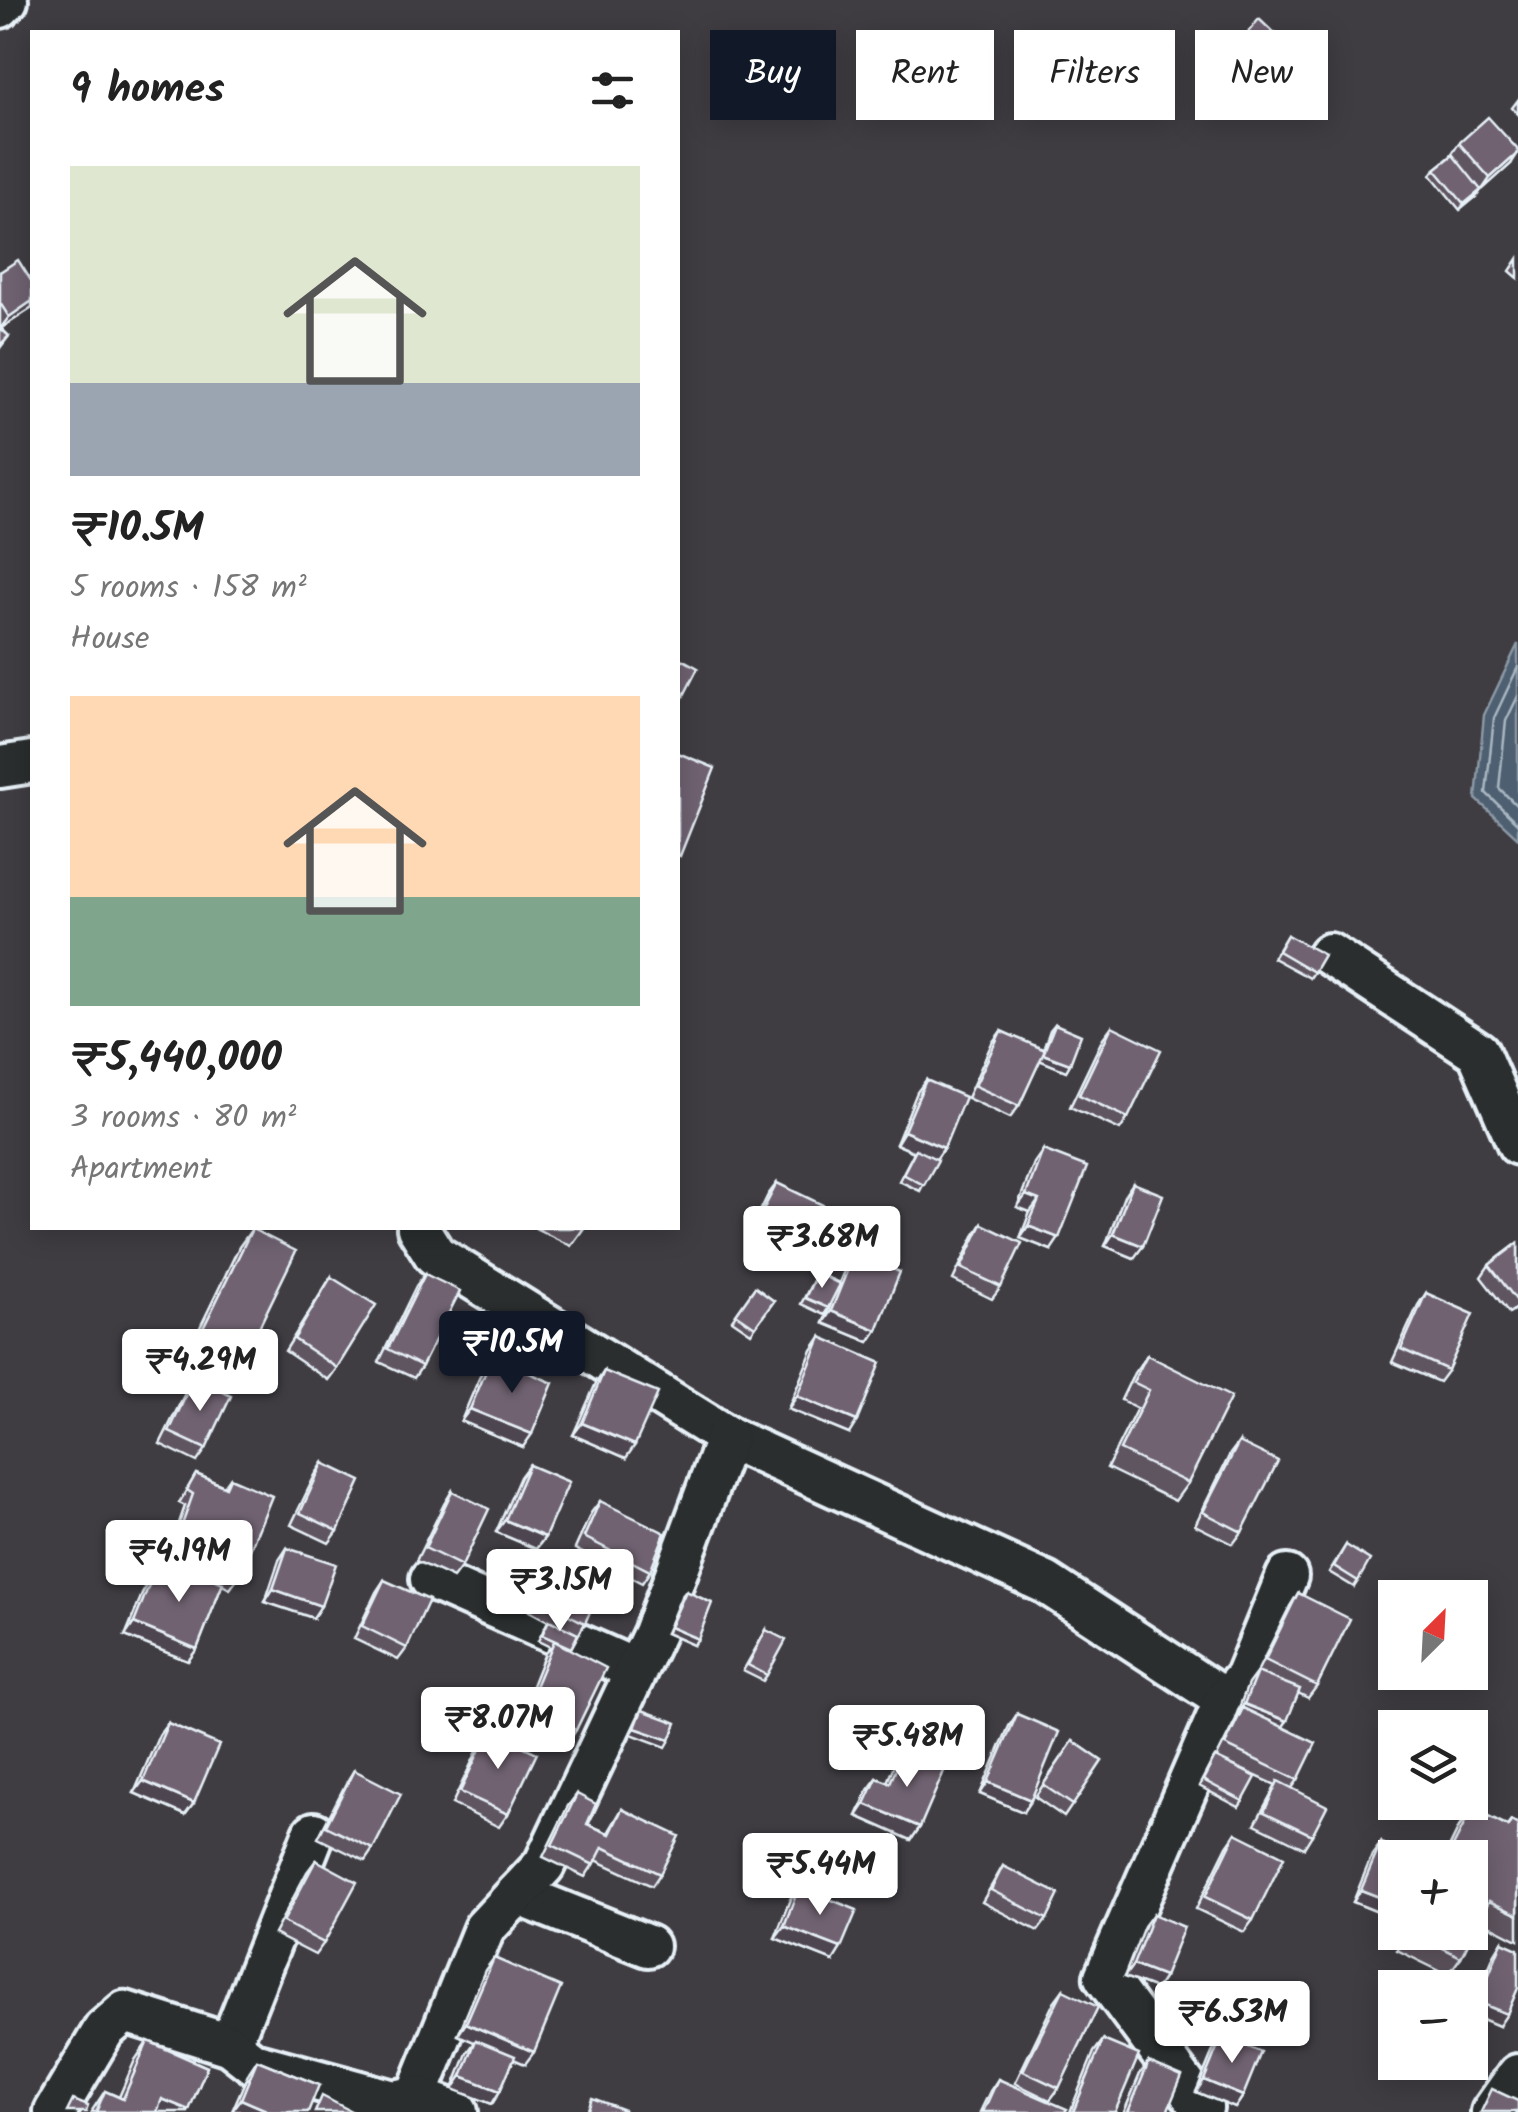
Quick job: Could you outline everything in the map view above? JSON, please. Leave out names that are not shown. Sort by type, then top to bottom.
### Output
[{"type":"street","points":[[0,6],[7,0]]},
{"type":"street","points":[[0,767],[30,762]]},
{"type":"street","points":[[1329,954],[1478,1052],[1518,1144]]},
{"type":"street","points":[[419,1230],[434,1255],[727,1437],[1046,1583],[1224,1700]]},
{"type":"street","points":[[416,2097],[484,1929],[544,1866],[654,1633],[727,1437]]},
{"type":"street","points":[[1205,2111],[1105,1977],[1224,1700],[1245,1678],[1287,1576]]},
{"type":"street","points":[[430,1579],[634,1670]]},
{"type":"street","points":[[230,2045],[314,1833]]},
{"type":"street","points":[[516,1894],[648,1946]]},
{"type":"street","points":[[55,2112],[104,2030],[126,2012],[230,2045],[254,2063],[394,2101],[416,2097],[457,2112]]},
{"type":"street","points":[[1492,2112],[1518,2074]]},
{"type":"water","points":[[1518,644],[1518,838],[1476,799],[1484,715]]},
{"type":"building","points":[[1259,19],[1271,30],[1250,30]]},
{"type":"building","points":[[1488,117],[1518,150],[1490,178],[1459,143]]},
{"type":"building","points":[[1453,155],[1481,190],[1464,204],[1435,169]]},
{"type":"building","points":[[18,260],[30,279],[30,302],[9,317],[0,303],[0,272]]},
{"type":"building","points":[[0,328],[9,336],[0,345]]},
{"type":"building","points":[[680,658],[698,668],[680,703]]},
{"type":"building","points":[[680,754],[715,768],[680,856]]},
{"type":"building","points":[[1287,935],[1324,955],[1314,972],[1278,951]]},
{"type":"building","points":[[1055,1024],[1081,1035],[1070,1064],[1043,1054]]},
{"type":"building","points":[[1112,1026],[1161,1050],[1128,1118],[1079,1095]]},
{"type":"building","points":[[1001,1031],[1045,1050],[1019,1106],[975,1086]]},
{"type":"building","points":[[926,1080],[965,1097],[944,1148],[904,1131]]},
{"type":"building","points":[[916,1149],[938,1160],[924,1185],[903,1174]]},
{"type":"building","points":[[1043,1150],[1087,1167],[1059,1238],[1028,1226],[1039,1200],[1026,1195]]},
{"type":"building","points":[[777,1183],[825,1206],[806,1245],[757,1222]]},
{"type":"building","points":[[1133,1183],[1163,1195],[1143,1246],[1113,1234]]},
{"type":"building","points":[[982,1224],[1022,1243],[1001,1287],[961,1268]]},
{"type":"building","points":[[252,1230],[296,1251],[234,1379],[189,1357]]},
{"type":"building","points":[[1518,1243],[1518,1301],[1517,1301],[1489,1265]]},
{"type":"building","points":[[854,1254],[900,1272],[877,1330],[831,1311]]},
{"type":"building","points":[[817,1273],[840,1284],[828,1308],[805,1298]]},
{"type":"building","points":[[425,1274],[460,1291],[422,1366],[388,1349]]},
{"type":"building","points":[[331,1277],[376,1305],[337,1368],[294,1339]]},
{"type":"building","points":[[755,1287],[774,1301],[755,1327],[736,1314]]},
{"type":"building","points":[[1426,1293],[1473,1314],[1448,1370],[1401,1349]]},
{"type":"building","points":[[821,1337],[881,1363],[857,1421],[797,1396]]},
{"type":"building","points":[[1147,1355],[1231,1397],[1188,1483],[1120,1450],[1149,1390],[1133,1382]]},
{"type":"building","points":[[492,1357],[553,1383],[532,1434],[470,1409]]},
{"type":"building","points":[[604,1371],[658,1393],[635,1445],[582,1423]]},
{"type":"building","points":[[194,1378],[231,1396],[206,1449],[169,1432]]},
{"type":"building","points":[[1239,1442],[1278,1461],[1242,1532],[1203,1512]]},
{"type":"building","points":[[323,1463],[361,1481],[338,1531],[300,1513]]},
{"type":"building","points":[[529,1465],[569,1482],[545,1537],[505,1520]]},
{"type":"building","points":[[196,1474],[226,1487],[230,1478],[272,1496],[239,1577],[220,1568],[221,1555],[177,1539],[193,1494],[187,1490]]},
{"type":"building","points":[[452,1491],[489,1509],[462,1566],[425,1548]]},
{"type":"building","points":[[600,1501],[665,1533],[650,1571],[584,1537]]},
{"type":"building","points":[[1346,1545],[1370,1560],[1358,1581],[1334,1566]]},
{"type":"building","points":[[287,1548],[336,1564],[321,1606],[273,1589]]},
{"type":"building","points":[[557,1555],[605,1578],[585,1623],[537,1599]]},
{"type":"building","points":[[157,1565],[192,1578],[196,1571],[223,1583],[197,1649],[134,1623]]},
{"type":"building","points":[[384,1580],[429,1600],[407,1648],[362,1626]]},
{"type":"building","points":[[686,1591],[712,1603],[698,1639],[670,1627]]},
{"type":"building","points":[[1298,1593],[1350,1619],[1317,1686],[1265,1660]]},
{"type":"building","points":[[549,1620],[578,1634],[571,1648],[542,1635]]},
{"type":"building","points":[[766,1630],[786,1640],[767,1675],[748,1665]]},
{"type":"building","points":[[554,1641],[606,1668],[576,1730],[527,1706]]},
{"type":"building","points":[[1257,1672],[1300,1689],[1287,1721],[1244,1704]]},
{"type":"building","points":[[1243,1708],[1316,1743],[1298,1780],[1225,1745]]},
{"type":"building","points":[[642,1710],[677,1723],[670,1740],[635,1728]]},
{"type":"building","points":[[1017,1714],[1059,1732],[1031,1800],[988,1782]]},
{"type":"building","points":[[168,1723],[219,1745],[194,1803],[143,1781]]},
{"type":"building","points":[[489,1730],[537,1753],[508,1814],[460,1792]]},
{"type":"building","points":[[1073,1741],[1102,1761],[1073,1805],[1043,1785]]},
{"type":"building","points":[[904,1751],[945,1769],[920,1827],[865,1804],[877,1778],[890,1783]]},
{"type":"building","points":[[1215,1757],[1256,1777],[1243,1801],[1203,1780]]},
{"type":"building","points":[[354,1770],[401,1794],[373,1849],[326,1826]]},
{"type":"building","points":[[1278,1781],[1327,1806],[1312,1835],[1264,1812]]},
{"type":"building","points":[[577,1794],[596,1804],[587,1824],[610,1834],[622,1809],[679,1836],[660,1874],[603,1847],[594,1865],[552,1845]]},
{"type":"building","points":[[1488,1817],[1508,1827],[1511,1821],[1518,1825],[1518,1915],[1488,1903],[1488,1840],[1456,1840],[1466,1820]]},
{"type":"building","points":[[1236,1833],[1284,1857],[1253,1920],[1205,1897]]},
{"type":"building","points":[[1378,1850],[1378,1896],[1361,1890]]},
{"type":"building","points":[[316,1860],[357,1882],[324,1943],[283,1922]]},
{"type":"building","points":[[1003,1866],[1059,1894],[1047,1919],[991,1890]]},
{"type":"building","points":[[799,1887],[857,1910],[841,1948],[784,1926]]},
{"type":"building","points":[[1153,1914],[1184,1927],[1164,1977],[1133,1965]]},
{"type":"building","points":[[1502,1942],[1518,1949],[1518,1988],[1507,2014],[1488,2006],[1488,1977]]},
{"type":"building","points":[[494,1958],[561,1987],[534,2052],[466,2023]]},
{"type":"building","points":[[1063,1990],[1098,2007],[1059,2088],[1023,2071]]},
{"type":"building","points":[[1222,2036],[1261,2052],[1243,2096],[1204,2080]]},
{"type":"building","points":[[476,2040],[515,2056],[500,2091],[462,2076]]},
{"type":"building","points":[[1103,2040],[1139,2055],[1115,2112],[1073,2112]]},
{"type":"building","points":[[148,2041],[207,2067],[189,2110],[162,2099],[157,2112],[96,2112],[105,2091],[123,2099]]},
{"type":"building","points":[[257,2060],[319,2085],[308,2112],[271,2112],[241,2099]]},
{"type":"building","points":[[1149,2062],[1182,2076],[1167,2112],[1128,2112]]},
{"type":"building","points":[[998,2079],[1067,2109],[983,2112]]},
{"type":"building","points":[[1492,2089],[1518,2101],[1518,2112],[1481,2112]]},
{"type":"building","points":[[322,2096],[353,2112],[315,2112]]},
{"type":"building","points":[[592,2098],[624,2110],[587,2112]]},
{"type":"building","points":[[73,2100],[88,2106],[86,2112],[67,2112]]}]
